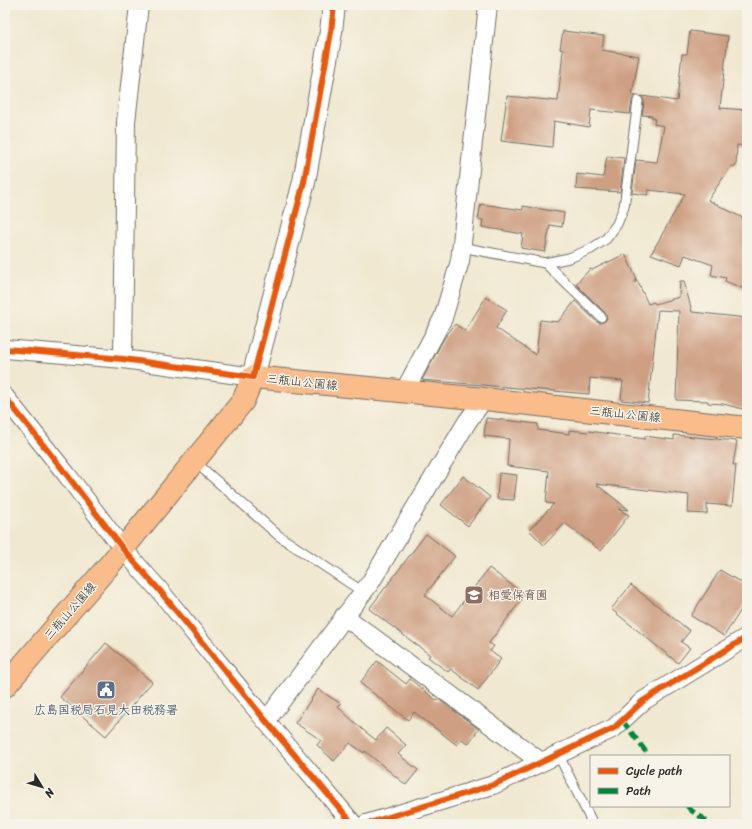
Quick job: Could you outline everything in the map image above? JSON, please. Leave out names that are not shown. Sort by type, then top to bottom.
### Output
[{"type":"main road","name":"三瓶山公園線","points":[[5,686],[123,549],[243,401],[253,377],[747,428]]},
{"type":"street","points":[[123,359],[126,122],[139,5]]},
{"type":"street","points":[[5,349],[123,359],[253,377],[304,182],[334,5]]},
{"type":"street","points":[[404,392],[443,318],[460,261],[488,5]]},
{"type":"street","points":[[5,397],[123,549],[353,824]]},
{"type":"street","points":[[266,721],[370,583],[467,422],[484,400]]},
{"type":"street","points":[[344,616],[541,762]]},
{"type":"street","points":[[366,824],[493,785],[614,728],[642,701],[747,636]]},
{"type":"lane","points":[[461,247],[545,264],[569,258],[591,249],[606,239],[617,224],[624,208],[638,101]]},
{"type":"lane","points":[[545,264],[601,317]]},
{"type":"lane","points":[[194,461],[279,536],[362,592]]},
{"type":"lane","points":[[558,754],[593,824]]},
{"type":"building","points":[[563,31],[604,36],[602,50],[639,56],[632,95],[636,95],[632,100],[630,114],[591,110],[589,127],[554,121],[552,147],[501,141],[507,96],[558,101],[563,50],[560,49]]},
{"type":"building","points":[[690,31],[728,36],[720,108],[747,110],[747,146],[737,145],[736,166],[731,166],[708,200],[747,219],[747,290],[725,281],[726,278],[711,275],[713,265],[685,255],[681,265],[651,254],[685,194],[648,190],[648,195],[632,193],[636,160],[657,162],[664,126],[654,124],[655,118],[652,118],[652,116],[642,115],[644,101],[641,96],[677,101],[682,54],[687,54]]},
{"type":"building","points":[[607,156],[624,158],[620,192],[576,189],[577,174],[603,177]]},
{"type":"building","points":[[481,204],[523,210],[523,206],[564,213],[562,227],[550,225],[545,252],[521,248],[523,234],[482,227],[483,220],[478,219]]},
{"type":"building","points":[[625,254],[636,277],[635,283],[637,280],[648,304],[654,302],[655,304],[679,297],[680,281],[684,281],[692,312],[747,318],[747,410],[723,404],[708,403],[708,401],[676,400],[679,311],[658,310],[648,403],[621,400],[623,381],[590,378],[589,394],[422,380],[443,340],[455,324],[465,331],[486,297],[507,310],[496,328],[536,355],[540,320],[558,322],[575,301],[597,322],[600,323],[605,321],[607,318],[605,313],[576,284],[590,269],[592,270]]},
{"type":"building","points":[[486,418],[538,424],[538,430],[569,434],[569,430],[589,431],[645,439],[645,436],[674,440],[674,435],[737,441],[733,465],[736,465],[732,506],[707,504],[707,514],[688,513],[689,495],[596,484],[629,510],[618,509],[629,515],[601,551],[565,523],[544,545],[529,530],[554,504],[546,503],[549,471],[507,466],[509,439],[484,436]]},
{"type":"building","points":[[499,473],[517,475],[514,500],[497,499]]},
{"type":"building","points":[[463,476],[490,497],[468,526],[441,505]]},
{"type":"building","points":[[426,534],[455,556],[425,595],[452,616],[489,568],[525,595],[489,643],[494,646],[490,651],[501,659],[478,690],[451,669],[448,672],[428,657],[430,655],[369,609]]},
{"type":"building","points":[[720,570],[747,586],[747,601],[724,636],[691,616]]},
{"type":"building","points":[[631,585],[690,631],[681,642],[690,648],[678,663],[611,609]]},
{"type":"building","name":"広島国税局石見大田税務署","points":[[106,643],[152,682],[106,736],[60,697]]},
{"type":"building","points":[[377,661],[406,684],[410,679],[437,701],[438,699],[479,729],[468,744],[462,739],[457,745],[414,712],[408,720],[360,683]]},
{"type":"building","points":[[318,689],[341,704],[338,707],[376,740],[386,728],[406,745],[398,754],[418,770],[406,785],[365,751],[364,753],[350,743],[334,761],[317,745],[321,740],[295,723]]},
{"type":"marked path","points":[[622,720],[648,755]]},
{"type":"marked path","points":[[688,807],[711,824]]},
{"type":"cycle path","points":[[5,349],[123,359],[253,377],[304,182],[331,32],[334,5]]},
{"type":"cycle path","points":[[5,397],[123,549],[160,591],[266,721],[353,824]]},
{"type":"cycle path","points":[[366,824],[493,785],[614,728],[643,701],[747,637]]},
{"type":"place","name":"相愛保育園","points":[[474,595]]},
{"type":"place","name":"広島国税局石見大田税務署","points":[[106,690]]}]
